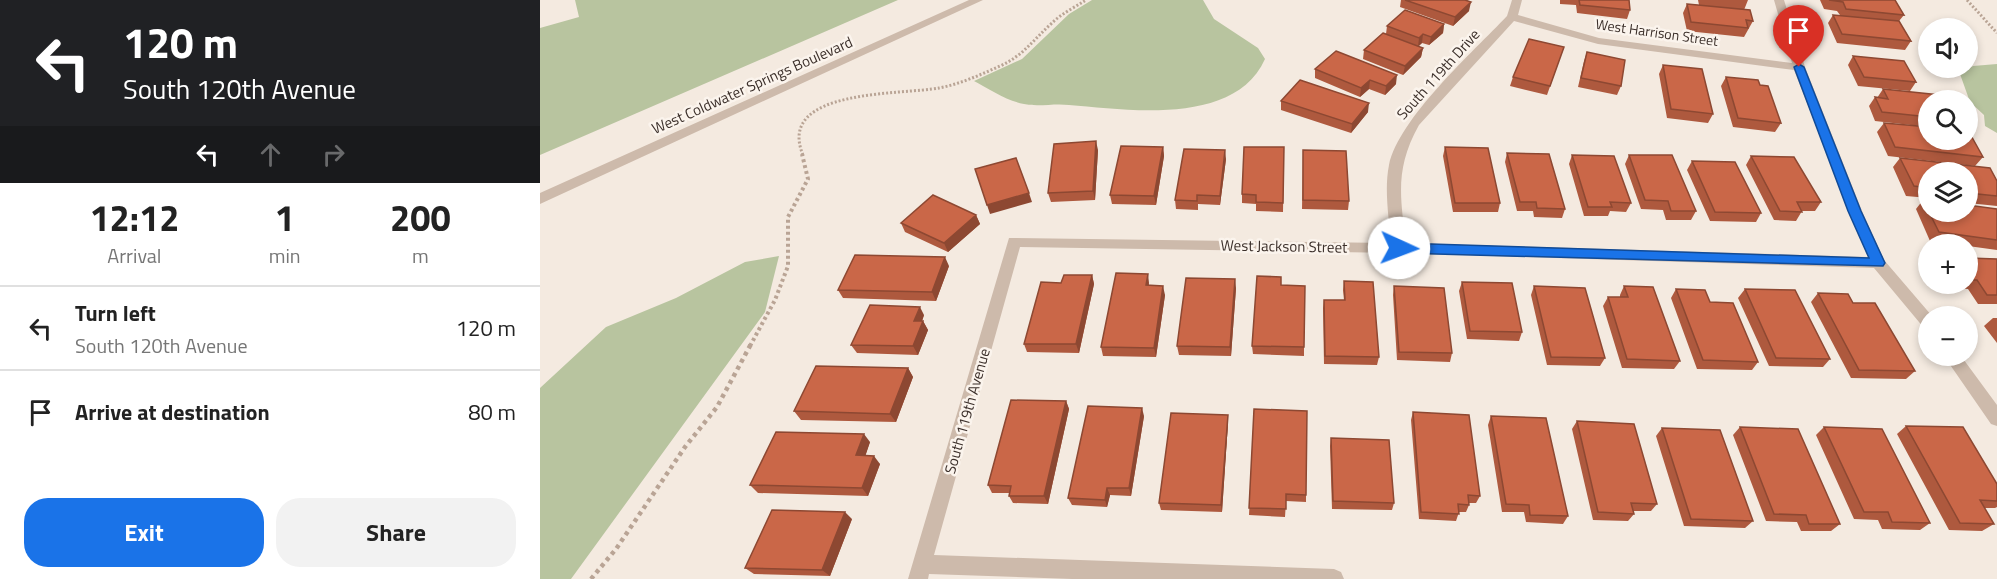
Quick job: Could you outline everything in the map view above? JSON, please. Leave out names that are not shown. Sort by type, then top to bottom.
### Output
[{"type":"street","name":"West Coldwater Springs Boulevard","points":[[540,199],[978,0]]},
{"type":"street","name":"South 119th Drive","points":[[1399,248],[1394,202],[1395,166],[1402,144],[1414,123],[1512,17],[1517,0]]},
{"type":"street","points":[[1779,0],[1799,67],[1855,211],[1878,263],[1918,311]]},
{"type":"street","name":"West Harrison Street","points":[[1512,17],[1598,41],[1799,67]]},
{"type":"street","name":"West Jackson Street","points":[[1014,242],[1399,248],[1878,263]]},
{"type":"street","name":"South 119th Avenue","points":[[921,571],[1014,242]]},
{"type":"street","points":[[1959,366],[1997,419]]},
{"type":"street","points":[[921,571],[1334,579]]},
{"type":"path","points":[[591,579],[616,549],[685,447],[717,407],[776,300],[788,266],[788,217],[808,178],[805,161],[798,144],[799,130],[811,115],[828,104],[846,98],[928,90],[970,79],[1003,65],[1025,52],[1053,21],[1086,0]]},
{"type":"path","points":[[1967,0],[1997,33]]},
{"type":"green space","points":[[575,0],[898,0],[540,155],[540,28],[579,17]]},
{"type":"green space","points":[[1092,0],[1203,0],[1214,19],[1258,48],[1265,59],[1250,80],[1230,95],[1206,104],[1178,109],[1029,105],[1005,98],[974,81],[1022,59],[1069,14]]},
{"type":"green space","points":[[1997,64],[1997,133],[1985,126],[1984,115],[1978,109],[1978,90],[1966,90],[1961,78],[1978,78],[1978,66]]},
{"type":"green space","points":[[779,256],[765,312],[571,579],[540,579],[540,388],[606,327],[676,298],[745,262]]},
{"type":"building","points":[[1405,0],[1465,0],[1471,2],[1455,17]]},
{"type":"building","points":[[1579,0],[1629,0],[1630,10],[1580,5]]},
{"type":"building","points":[[1829,0],[1895,0],[1904,15],[1846,9],[1843,2]]},
{"type":"building","points":[[1687,4],[1750,10],[1753,21],[1746,20],[1748,28],[1691,22]]},
{"type":"building","points":[[1405,10],[1444,24],[1431,37],[1423,34],[1419,38],[1387,26]]},
{"type":"building","points":[[1833,15],[1899,21],[1911,41],[1842,34]]},
{"type":"building","points":[[1383,33],[1423,48],[1405,66],[1364,50]]},
{"type":"building","points":[[1529,39],[1564,47],[1550,86],[1513,77]]},
{"type":"building","points":[[1336,51],[1397,75],[1386,86],[1370,80],[1361,88],[1315,69]]},
{"type":"building","points":[[1587,52],[1625,60],[1621,86],[1581,78]]},
{"type":"building","points":[[1853,56],[1904,61],[1916,82],[1864,77]]},
{"type":"building","points":[[1663,65],[1702,69],[1713,114],[1671,109]]},
{"type":"building","points":[[1726,77],[1758,80],[1760,85],[1768,86],[1781,123],[1738,118]]},
{"type":"building","points":[[1300,80],[1369,103],[1352,124],[1281,101]]},
{"type":"building","points":[[1883,89],[1918,93],[1918,116],[1882,112],[1875,97],[1888,99]]},
{"type":"building","points":[[1884,123],[1918,126],[1918,150],[1895,147]]},
{"type":"building","points":[[1096,141],[1093,191],[1048,193],[1054,144]]},
{"type":"building","points":[[1121,146],[1163,147],[1154,196],[1110,195]]},
{"type":"building","points":[[1244,147],[1284,147],[1283,203],[1256,202],[1256,195],[1242,194]]},
{"type":"building","points":[[1445,147],[1488,148],[1500,203],[1455,203]]},
{"type":"building","points":[[1978,148],[1983,157],[1921,150],[1978,150]]},
{"type":"building","points":[[1184,149],[1225,150],[1220,196],[1197,195],[1197,201],[1175,200]]},
{"type":"building","points":[[1303,150],[1346,151],[1349,201],[1303,200]]},
{"type":"building","points":[[1507,153],[1549,154],[1565,209],[1537,208],[1536,202],[1520,202]]},
{"type":"building","points":[[1572,155],[1614,156],[1631,203],[1610,202],[1612,207],[1588,207]]},
{"type":"building","points":[[1629,155],[1672,155],[1696,211],[1671,211],[1668,201],[1645,200]]},
{"type":"building","points":[[1751,156],[1794,157],[1821,202],[1797,202],[1802,212],[1780,211]]},
{"type":"building","points":[[1016,158],[1029,193],[987,205],[975,169]]},
{"type":"building","points":[[1900,158],[1936,162],[1918,162],[1918,187],[1914,186]]},
{"type":"building","points":[[1692,161],[1735,162],[1761,213],[1715,212]]},
{"type":"building","points":[[1978,167],[1990,168],[1997,181],[1997,196],[1978,194]]},
{"type":"building","points":[[933,195],[976,215],[944,243],[901,223]]},
{"type":"building","points":[[1978,206],[1997,209],[1997,240],[1978,237],[1978,234],[1939,232],[1934,222],[1978,222]]},
{"type":"building","points":[[855,255],[945,257],[932,292],[838,290]]},
{"type":"building","points":[[1978,258],[1997,259],[1997,295],[1987,295],[1978,282]]},
{"type":"building","points":[[1116,273],[1148,274],[1146,285],[1163,286],[1154,348],[1101,347]]},
{"type":"building","points":[[1064,275],[1092,275],[1076,344],[1024,344],[1041,282],[1061,283]]},
{"type":"building","points":[[1257,276],[1281,277],[1281,285],[1305,286],[1304,347],[1252,346]]},
{"type":"building","points":[[1186,278],[1235,279],[1230,347],[1177,346]]},
{"type":"building","points":[[1344,281],[1373,282],[1379,357],[1325,356],[1324,300],[1345,300]]},
{"type":"building","points":[[1462,282],[1512,283],[1522,332],[1470,331]]},
{"type":"building","points":[[1394,286],[1444,288],[1452,353],[1399,352]]},
{"type":"building","points":[[1534,286],[1585,288],[1605,358],[1551,357]]},
{"type":"building","points":[[1624,286],[1653,287],[1680,361],[1627,359],[1608,297],[1628,297]]},
{"type":"building","points":[[1676,289],[1705,290],[1710,302],[1733,303],[1758,362],[1703,360]]},
{"type":"building","points":[[1745,289],[1795,290],[1830,359],[1776,358]]},
{"type":"building","points":[[1818,293],[1848,294],[1853,303],[1875,303],[1915,371],[1859,370]]},
{"type":"building","points":[[870,305],[920,307],[914,321],[923,321],[913,346],[851,345]]},
{"type":"building","points":[[816,366],[908,368],[890,414],[794,411]]},
{"type":"building","points":[[1011,400],[1066,401],[1044,496],[1009,496],[1011,486],[988,485]]},
{"type":"building","points":[[1088,406],[1142,408],[1129,488],[1107,488],[1105,500],[1068,498]]},
{"type":"building","points":[[1254,409],[1307,411],[1306,495],[1286,494],[1286,509],[1249,508]]},
{"type":"building","points":[[1413,412],[1469,415],[1480,496],[1468,495],[1469,505],[1458,504],[1459,514],[1421,512]]},
{"type":"building","points":[[1171,413],[1228,415],[1221,505],[1159,503]]},
{"type":"building","points":[[1491,416],[1546,418],[1568,516],[1530,515],[1529,505],[1506,504]]},
{"type":"building","points":[[1577,421],[1634,424],[1657,504],[1631,503],[1634,514],[1598,512]]},
{"type":"building","points":[[1906,426],[1963,427],[1997,484],[1997,501],[1980,500],[1994,524],[1960,523]]},
{"type":"building","points":[[1740,427],[1798,429],[1840,524],[1809,524],[1806,515],[1774,514]]},
{"type":"building","points":[[1824,427],[1882,429],[1930,523],[1892,522],[1888,512],[1864,512]]},
{"type":"building","points":[[1662,428],[1720,430],[1753,521],[1691,519]]},
{"type":"building","points":[[776,432],[864,434],[856,455],[874,456],[862,488],[750,485]]},
{"type":"building","points":[[1331,438],[1389,440],[1394,503],[1333,501]]},
{"type":"building","points":[[772,510],[845,512],[822,570],[745,568]]},
{"type":"route","points":[[1399,248],[1878,263],[1855,211],[1799,67]]}]
